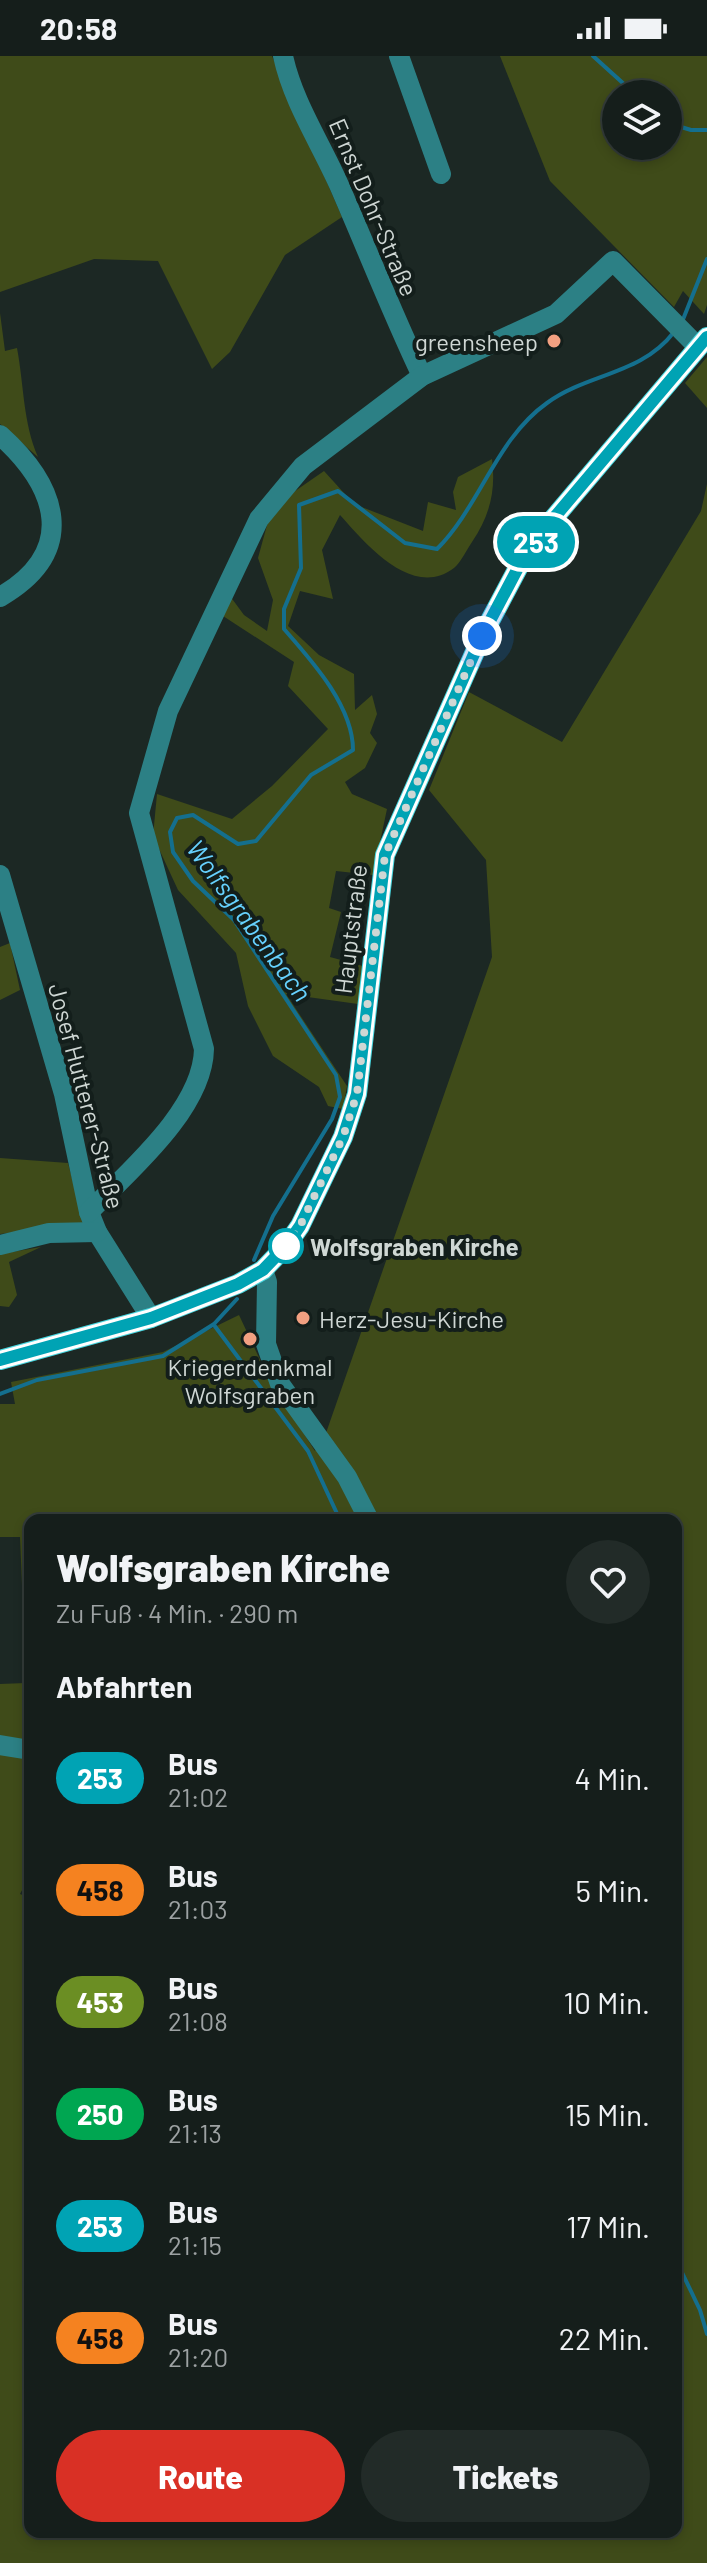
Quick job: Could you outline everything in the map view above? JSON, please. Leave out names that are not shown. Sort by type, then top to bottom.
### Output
[{"type":"main road","name":"Hauptstraße","points":[[0,1360],[151,1318],[238,1284],[263,1270],[300,1226],[343,1137],[357,1094],[385,855],[482,636],[519,566],[690,334]]},
{"type":"street","name":"Ernst Dohr-Straße","points":[[283,56],[288,79],[422,376]]},
{"type":"street","points":[[399,56],[441,174]]},
{"type":"street","points":[[89,1212],[154,1145],[196,1089],[204,1069],[204,1049],[139,813],[168,711],[259,519],[279,490],[303,466],[422,376],[556,314],[613,261],[690,334]]},
{"type":"street","points":[[0,435],[41,478],[50,501],[51,522],[48,551],[35,571],[0,597]]},
{"type":"street","name":"Josef Hutterer-Straße","points":[[0,875],[64,1094],[89,1212],[97,1232],[151,1318]]},
{"type":"street","points":[[0,1245],[49,1233],[97,1232]]},
{"type":"street","points":[[263,1270],[267,1282],[266,1344],[280,1384],[347,1477],[366,1514]]},
{"type":"street","points":[[0,1745],[24,1749]]},
{"type":"green space","points":[[0,56],[272,56],[342,217],[285,255],[230,352],[212,369],[158,261],[94,259],[0,292]]},
{"type":"green space","points":[[500,56],[707,56],[707,305],[704,314],[683,291],[674,307],[550,181]]},
{"type":"green space","points":[[0,313],[5,351],[17,348],[27,417],[38,457],[0,424]]},
{"type":"green space","points":[[707,357],[707,408],[685,383]]},
{"type":"green space","points":[[492,459],[493,482],[487,512],[478,532],[454,568],[438,576],[422,577],[406,573],[376,553],[340,515],[322,550],[333,599],[300,591],[288,626],[319,655],[354,674],[355,710],[372,695],[377,714],[370,733],[377,743],[365,768],[345,782],[352,794],[387,809],[373,875],[336,871],[329,908],[341,912],[330,957],[363,966],[358,1004],[286,994],[347,1086],[343,1109],[328,1106],[319,1087],[273,1056],[248,1006],[236,953],[178,890],[153,836],[157,794],[232,819],[272,786],[328,729],[288,686],[294,662],[223,616],[230,596],[244,615],[267,631],[273,600],[258,558],[272,507],[324,471],[354,504],[423,531],[428,502],[456,510],[453,492],[458,477]]},
{"type":"green space","points":[[707,484],[707,2563],[0,2563],[0,1751],[24,1753],[24,1886],[20,1894],[24,1896],[24,2538],[682,2538],[682,1514],[24,1514],[24,1634],[20,1537],[0,1537],[0,1404],[15,1404],[11,1382],[163,1352],[239,1315],[270,1381],[315,1451],[326,1433],[492,957],[486,860],[429,790],[469,692],[562,742],[701,511]]},
{"type":"green space","points":[[10,943],[20,990],[0,1000],[0,947]]},
{"type":"green space","points":[[0,1158],[68,1163],[84,1224],[0,1234]]},
{"type":"green space","points":[[41,1247],[9,1262],[17,1295],[9,1307],[0,1306],[0,1254]]},
{"type":"green space","points":[[24,1683],[24,1743],[0,1741],[0,1684]]},
{"type":"waterway","points":[[593,56],[620,80]]},
{"type":"waterway","points":[[682,127],[707,130]]},
{"type":"waterway","name":"Wolfsgrabenbach","points":[[682,322],[707,259]]},
{"type":"waterway","name":"Wolfsgrabenbach","points":[[254,1260],[273,1216],[332,1119],[340,1097],[336,1075],[234,920],[193,881],[173,852],[170,832],[177,818],[193,815],[238,844],[256,841],[311,775],[353,750],[351,733],[339,701],[284,629],[284,609],[301,568],[299,505],[338,491],[405,543],[437,549],[452,532],[501,454],[529,418],[563,393],[646,357],[674,332]]},
{"type":"waterway","name":"Wolfsgrabenbach","points":[[0,1394],[37,1380],[163,1356],[214,1324],[237,1299]]},
{"type":"waterway","points":[[214,1325],[308,1451],[337,1514]]},
{"type":"waterway","points":[[682,2272],[700,2310],[707,2334]]},
{"type":"bus line","name":"253","points":[[0,1360],[79,1341],[151,1318],[238,1284],[263,1270],[300,1226],[343,1137],[357,1094],[385,855],[415,780],[482,636],[519,566],[553,519],[707,337]]},
{"type":"place","name":"greensheep","points":[[554,341]]},
{"type":"place","name":"Wolfsgraben Kirche","points":[[286,1246]]},
{"type":"place","name":"Herz-Jesu-Kirche","points":[[303,1318]]},
{"type":"place","name":"Kriegerdenkmal Wolfsgraben","points":[[250,1339]]},
{"type":"route","points":[[286,1246],[300,1226],[343,1137],[357,1094],[385,855],[415,780],[482,636]]}]
